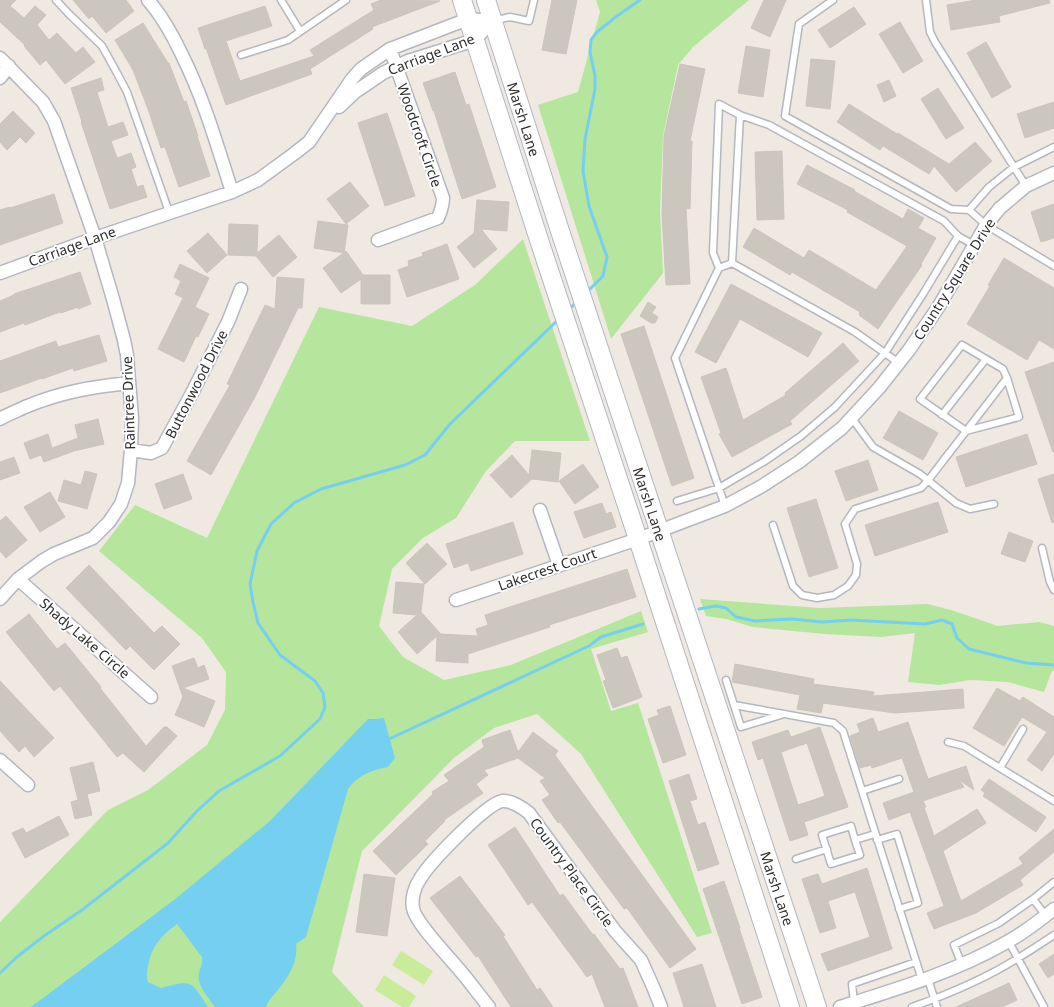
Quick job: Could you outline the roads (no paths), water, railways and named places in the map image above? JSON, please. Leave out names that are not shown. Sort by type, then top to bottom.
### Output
[{"type":"main road","name":"Marsh Lane","points":[[462,0],[790,1007]]},
{"type":"main road","name":"Marsh Lane","points":[[486,0],[560,231],[817,1007]]},
{"type":"street","points":[[148,0],[158,12],[175,41],[197,88],[210,120],[232,192]]},
{"type":"street","name":"Carriage Lane","points":[[0,273],[169,212],[232,192],[258,180],[308,142],[356,74],[390,49],[468,19],[492,21]]},
{"type":"street","name":"Carriage Lane","points":[[324,120],[355,92],[383,73],[408,61],[475,40],[492,21]]},
{"type":"street","name":"Woodcroft Circle","points":[[378,240],[438,218],[443,203],[443,198],[390,49]]},
{"type":"street","points":[[0,78],[5,62]]},
{"type":"street","name":"Raintree Drive","points":[[0,599],[18,579],[42,561],[93,538],[110,522],[122,504],[128,483],[132,418],[124,340],[95,238],[54,121],[43,102],[5,62]]},
{"type":"street","name":"Country Square Drive","points":[[638,539],[725,506],[762,486],[799,462],[842,428],[899,363],[939,306],[986,225],[1000,208],[1026,186],[1054,173]]},
{"type":"street","name":"Buttonwood Drive","points":[[131,450],[152,453],[162,448],[228,322],[241,289]]},
{"type":"street","points":[[0,419],[51,397],[90,388],[129,383]]},
{"type":"street","points":[[540,510],[559,565]]},
{"type":"street","name":"Lakecrest Court","points":[[456,600],[638,539]]},
{"type":"street","name":"Shady Lake Circle","points":[[18,579],[151,697]]},
{"type":"street","points":[[0,760],[28,785]]},
{"type":"street","name":"Country Place Circle","points":[[489,1007],[424,928],[413,909],[413,894],[419,880],[453,841],[483,813],[504,801],[522,807],[529,814],[615,930],[641,960],[660,1007]]},
{"type":"street","points":[[840,1007],[862,1003],[962,965],[1009,942],[1050,912]]},
{"type":"lane","points":[[56,0],[102,46],[117,73],[127,92],[169,212]]},
{"type":"lane","points":[[281,0],[300,31]]},
{"type":"lane","points":[[241,55],[288,40],[346,0]]},
{"type":"lane","points":[[492,21],[510,17],[529,21],[534,0]]},
{"type":"lane","points":[[833,0],[800,24],[785,116],[951,209],[969,210],[986,225],[1051,261],[1054,266]]},
{"type":"lane","points":[[926,0],[930,32],[935,42],[1026,186]]},
{"type":"lane","points":[[719,268],[713,253],[719,104],[740,115],[769,125],[944,221],[958,236],[974,246]]},
{"type":"lane","points":[[732,263],[740,115]]},
{"type":"lane","points":[[969,210],[989,187],[1014,167],[1054,147]]},
{"type":"lane","points":[[677,501],[719,488],[765,461],[800,436],[835,406],[885,353],[924,294],[958,236]]},
{"type":"lane","points":[[725,506],[675,358],[719,268],[732,263]]},
{"type":"lane","points":[[732,263],[855,332],[899,363]]},
{"type":"lane","points":[[962,344],[986,359],[1003,370],[1020,416],[966,431],[920,399],[962,344]]},
{"type":"lane","points":[[942,415],[986,359]]},
{"type":"lane","points":[[773,525],[793,586],[802,595],[817,598],[834,595],[848,586],[856,575],[858,564],[845,524],[855,509],[921,488],[1007,378]]},
{"type":"lane","points":[[851,418],[873,447],[920,474],[956,503],[970,510],[994,504]]},
{"type":"lane","points":[[1042,548],[1050,582],[1054,590]]},
{"type":"lane","points":[[726,680],[741,727],[784,714]]},
{"type":"lane","points":[[734,705],[834,723],[842,731],[916,962],[937,1007]]},
{"type":"lane","points":[[1000,768],[1023,729]]},
{"type":"lane","points":[[948,742],[964,746],[1054,800]]},
{"type":"lane","points":[[862,791],[899,779]]},
{"type":"lane","points":[[850,826],[855,840],[860,855],[831,864],[822,835],[850,826]]},
{"type":"lane","points":[[855,840],[897,834],[918,903],[899,909]]},
{"type":"lane","points":[[796,859],[827,849]]},
{"type":"lane","points":[[962,965],[954,945],[998,923],[1054,882]]},
{"type":"lane","points":[[1033,899],[1050,912]]},
{"type":"lane","points":[[912,1007],[972,983],[1018,958],[1054,935]]},
{"type":"lane","points":[[1009,942],[1044,1007]]},
{"type":"lane","points":[[862,1003],[852,984],[916,962]]},
{"type":"water","points":[[384,718],[395,758],[388,767],[366,774],[356,780],[348,789],[306,937],[296,944],[295,960],[292,968],[266,1007],[215,1007],[199,982],[202,957],[177,924],[162,937],[149,959],[148,982],[161,988],[185,983],[190,984],[208,1007],[31,1007],[174,900],[270,821],[368,719]]},
{"type":"waterway","points":[[586,293],[603,276],[607,257],[589,206],[583,171],[585,139],[595,89],[595,76],[590,52],[591,40],[597,32],[640,0]]},
{"type":"waterway","points":[[568,310],[578,301]]},
{"type":"waterway","points":[[0,973],[18,956],[82,910],[168,843],[197,811],[219,791],[280,756],[320,719],[325,707],[323,693],[315,681],[280,655],[258,623],[250,584],[257,551],[271,524],[294,503],[321,489],[405,465],[425,455],[450,424],[560,318]]},
{"type":"waterway","points":[[699,609],[716,606],[726,608],[736,617],[755,621],[792,619],[822,622],[851,620],[925,624],[942,620],[952,624],[957,638],[969,649],[1026,663],[1054,665]]},
{"type":"waterway","points":[[387,740],[589,646],[601,637],[643,624]]}]
